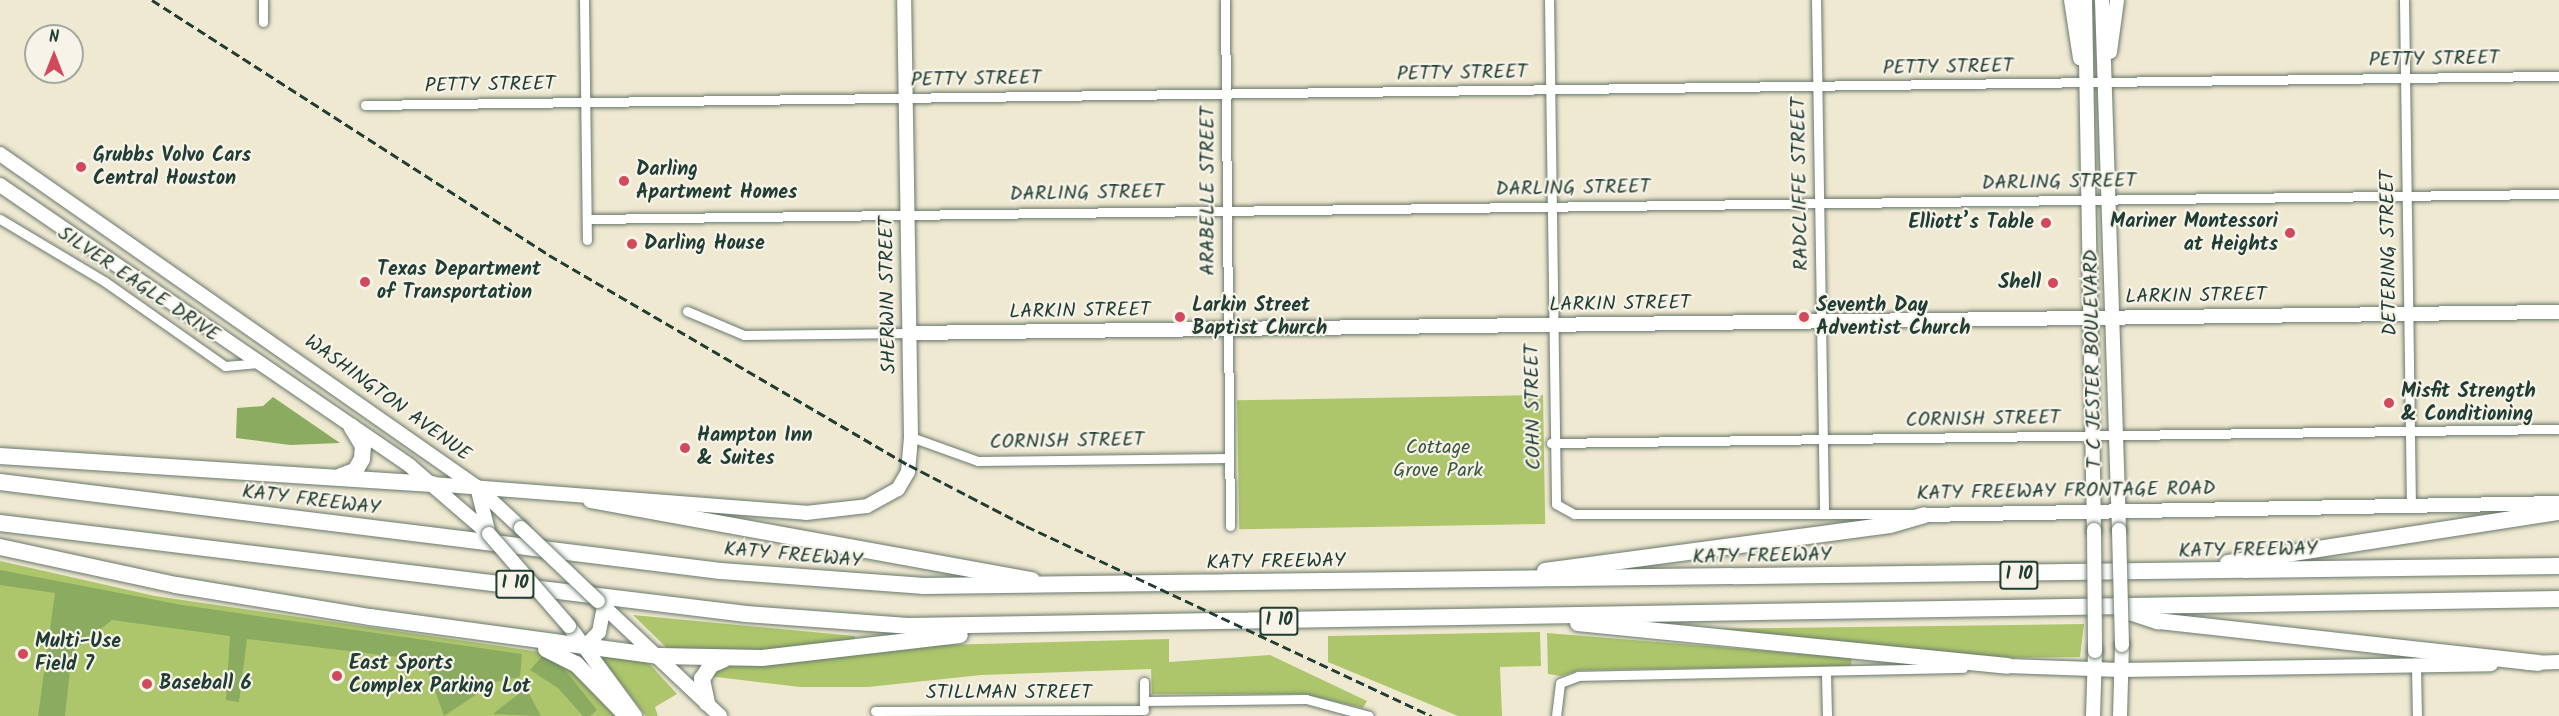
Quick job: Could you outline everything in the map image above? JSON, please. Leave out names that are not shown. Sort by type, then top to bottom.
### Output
[{"type":"highway","points":[[340,476],[355,471],[362,459],[363,446],[351,426]]},
{"type":"highway","points":[[0,456],[340,476],[432,484]]},
{"type":"highway","name":"KATY FREEWAY","points":[[0,482],[802,580],[1074,588],[2559,566]]},
{"type":"highway","points":[[0,492],[211,509]]},
{"type":"highway","points":[[591,500],[1074,588]]},
{"type":"highway","points":[[2163,573],[2559,512]]},
{"type":"highway","points":[[1478,581],[1890,525],[1924,515]]},
{"type":"highway","name":"I 10","points":[[0,523],[746,614],[908,626],[1031,626],[2105,605],[2559,599]]},
{"type":"highway","points":[[0,547],[176,585],[531,642],[659,656],[723,660],[1031,626]]},
{"type":"highway","points":[[2105,605],[2158,621],[2538,663]]},
{"type":"highway","points":[[1526,616],[1672,637],[2007,666]]},
{"type":"highway","points":[[531,642],[576,664],[627,716]]},
{"type":"highway","points":[[707,703],[702,679],[711,665],[723,660]]},
{"type":"main road","name":"SHERWIN STREET","points":[[591,500],[806,513],[846,510],[891,495],[908,472],[911,437],[904,0]]},
{"type":"main road","points":[[2071,0],[2086,84]]},
{"type":"main road","name":"T C JESTER BOULEVARD","points":[[2085,0],[2094,510],[2093,716]]},
{"type":"main road","name":"T C JESTER BOULEVARD","points":[[2102,0],[2114,318],[2116,510],[2120,530],[2120,716]]},
{"type":"main road","points":[[2105,84],[2117,0]]},
{"type":"main road","name":"WASHINGTON AVENUE","points":[[0,154],[235,314],[477,487],[488,503],[608,614],[659,656],[720,716]]},
{"type":"main road","name":"WASHINGTON AVENUE","points":[[0,185],[210,327],[432,484],[489,534],[569,626],[635,716]]},
{"type":"main road","points":[[2089,245],[2110,240]]},
{"type":"main road","name":"LARKIN STREET","points":[[909,333],[2559,312]]},
{"type":"main road","points":[[210,327],[223,326],[235,314]]},
{"type":"main road","points":[[432,484],[591,500]]},
{"type":"main road","points":[[488,503],[489,534]]},
{"type":"main road","name":"KATY FREEWAY FRONTAGE ROAD","points":[[1924,515],[2559,503]]},
{"type":"main road","points":[[584,647],[608,614]]},
{"type":"main road","points":[[2007,666],[2120,670],[2559,662]]},
{"type":"street","points":[[263,0],[263,22]]},
{"type":"street","points":[[584,0],[587,240]]},
{"type":"street","name":"ARABELLE STREET","points":[[1225,0],[1230,526]]},
{"type":"street","name":"COHN STREET","points":[[1549,0],[1551,443],[1554,496],[1558,508],[1574,514]]},
{"type":"street","name":"RADCLIFFE STREET","points":[[1816,0],[1824,511]]},
{"type":"street","name":"DETERING STREET","points":[[2404,0],[2411,506]]},
{"type":"street","name":"PETTY STREET","points":[[365,105],[2105,84],[2559,76]]},
{"type":"street","name":"DARLING STREET","points":[[587,219],[2559,194]]},
{"type":"street","name":"SILVER EAGLE DRIVE","points":[[0,219],[231,368],[258,363]]},
{"type":"street","name":"LARKIN STREET","points":[[687,311],[744,334],[909,333]]},
{"type":"street","name":"CORNISH STREET","points":[[1551,443],[2559,429]]},
{"type":"street","name":"CORNISH STREET","points":[[911,437],[978,461],[1229,458]]},
{"type":"street","name":"KATY FREEWAY FRONTAGE ROAD","points":[[1574,514],[1824,511],[1924,515]]},
{"type":"street","points":[[1556,716],[1560,683],[1578,676],[1826,674],[2007,666]]},
{"type":"street","points":[[2416,666],[2416,716]]},
{"type":"street","points":[[1826,674],[1827,716]]},
{"type":"street","points":[[1144,682],[1144,709]]},
{"type":"street","name":"STILLMAN STREET","points":[[875,711],[966,713],[1144,709],[1306,699],[1368,716]]},
{"type":"green space","name":"Cottage Grove Park","points":[[1543,395],[1545,524],[1239,529],[1237,400]]},
{"type":"green space","points":[[273,397],[340,443],[290,445],[236,438],[237,408],[263,406]]},
{"type":"green space","points":[[0,561],[155,596],[547,653],[562,658],[615,716],[0,716]]},
{"type":"green space","points":[[0,570],[182,605],[522,654],[520,677],[495,682],[444,716],[424,660],[247,639],[239,702],[226,700],[230,636],[112,620],[72,652],[65,716],[38,716],[55,593],[0,585]]},
{"type":"green space","points":[[633,615],[855,636],[855,643],[800,650],[669,650]]},
{"type":"green space","points":[[2084,624],[2080,657],[1988,658],[1694,629]]},
{"type":"green space","points":[[1540,632],[1541,666],[1500,667],[1502,716],[1458,716],[1328,662],[1328,636]]},
{"type":"green space","points":[[1547,633],[1852,658],[1851,666],[1581,670],[1561,676],[1548,674]]},
{"type":"green space","points":[[1169,639],[1169,662],[1270,655],[1367,701],[1363,708],[1303,694],[1152,694],[1151,669],[981,675],[868,687],[800,687],[708,676],[718,667],[905,646]]},
{"type":"green space","points":[[544,654],[565,670],[597,710],[590,716],[583,716],[558,688],[530,670]]},
{"type":"green space","points":[[600,656],[644,658],[677,694],[655,707],[658,716],[646,716]]},
{"type":"green space","points":[[526,688],[541,716],[493,714]]},
{"type":"railway","points":[[152,0],[549,255],[909,465],[1026,526],[1432,716]]},
{"type":"place","name":"Grubbs Volvo Cars Central Houston","points":[[81,167]]},
{"type":"place","name":"Darling Apartment Homes","points":[[624,181]]},
{"type":"place","name":"Elliott’s Table","points":[[2046,223]]},
{"type":"place","name":"Mariner Montessori at Heights","points":[[2290,233]]},
{"type":"place","name":"Darling House","points":[[632,244]]},
{"type":"place","name":"Texas Department of Transportation","points":[[365,282]]},
{"type":"place","name":"Shell","points":[[2053,283]]},
{"type":"place","name":"Larkin Street Baptist Church","points":[[1180,317]]},
{"type":"place","name":"Seventh Day Adventist Church","points":[[1804,317]]},
{"type":"place","name":"Misfit Strength & Conditioning","points":[[2389,403]]},
{"type":"place","name":"Hampton Inn & Suites","points":[[685,448]]},
{"type":"place","name":"Multi-Use Field 7","points":[[23,654]]},
{"type":"place","name":"East Sports Complex Parking Lot","points":[[337,676]]},
{"type":"place","name":"Baseball 6","points":[[147,684]]}]
